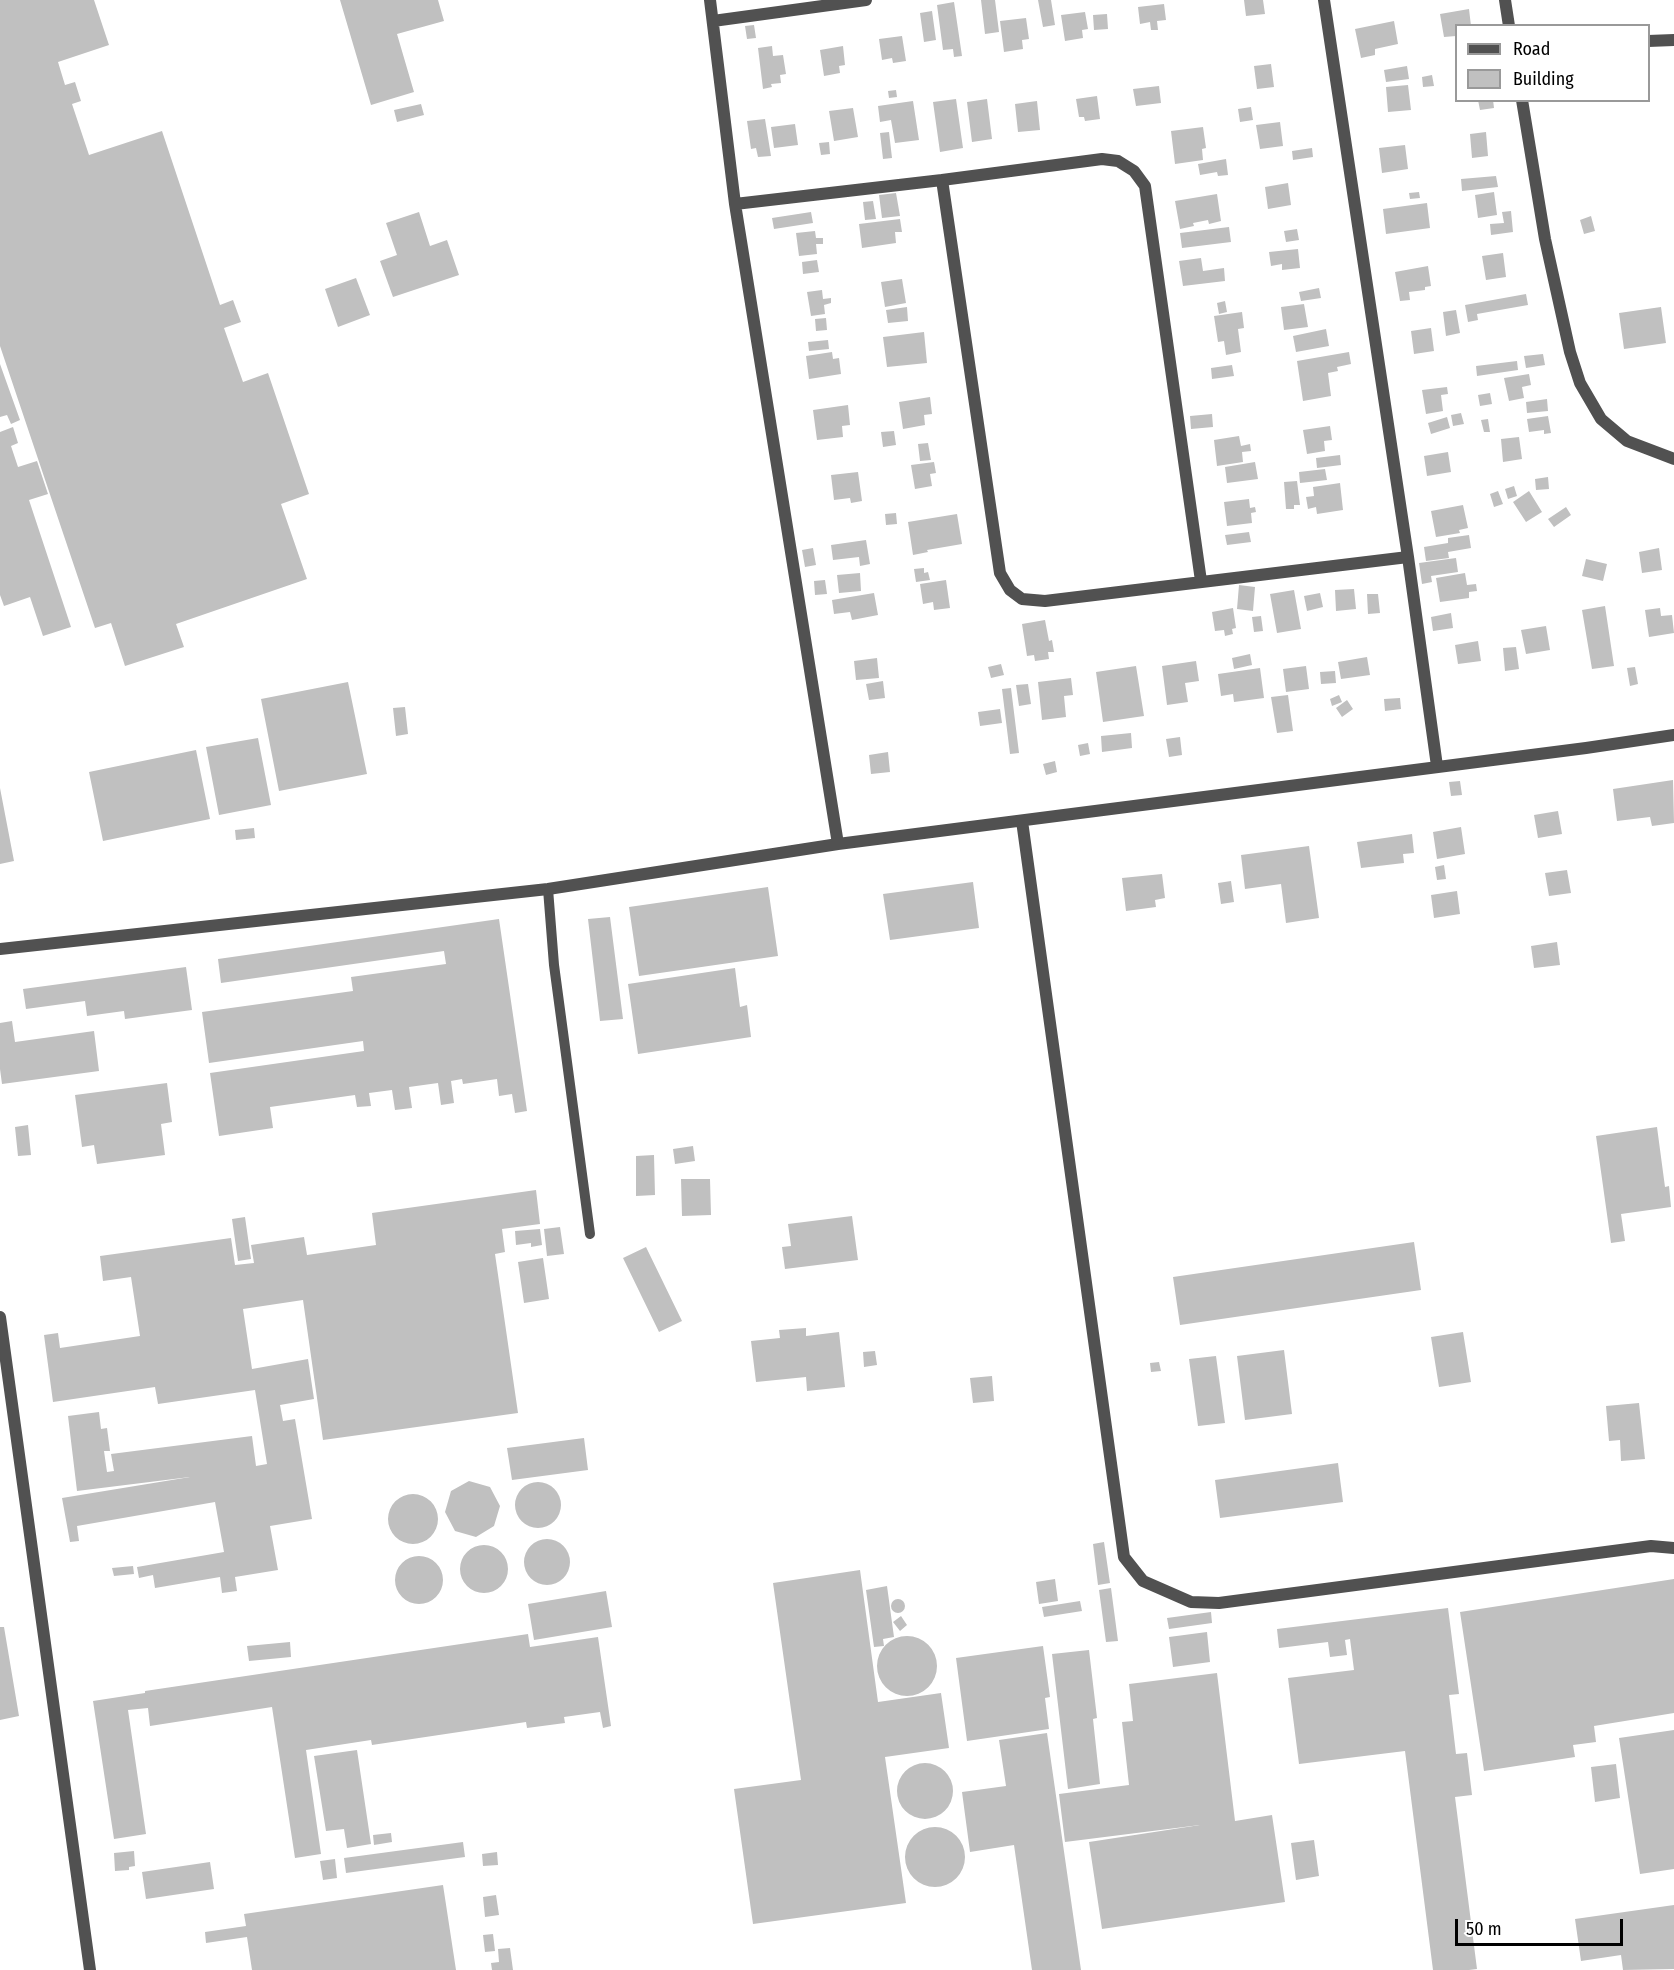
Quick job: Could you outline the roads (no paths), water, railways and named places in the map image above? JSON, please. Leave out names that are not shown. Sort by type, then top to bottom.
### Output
[{"type":"street","points":[[710,0],[735,204],[838,844]]},
{"type":"street","points":[[713,21],[866,0]]},
{"type":"street","points":[[1324,0],[1408,556],[1437,766]]},
{"type":"street","points":[[1505,0],[1509,24]]},
{"type":"street","points":[[1650,41],[1674,40]]},
{"type":"street","points":[[1522,102],[1545,239],[1570,352],[1580,383],[1601,419],[1627,441],[1674,459]]},
{"type":"street","points":[[735,204],[1102,159],[1118,161],[1134,171],[1145,186],[1201,581]]},
{"type":"street","points":[[942,180],[1000,573],[1010,590],[1023,599],[1045,601],[1408,556]]},
{"type":"street","points":[[0,949],[548,889],[838,844],[1674,735]]},
{"type":"street","points":[[1022,821],[1124,1557],[1143,1581],[1191,1602],[1219,1603],[1651,1546],[1674,1548]]},
{"type":"street","points":[[0,1317],[90,1970]]},
{"type":"lane","points":[[548,889],[554,965],[590,1234]]}]
